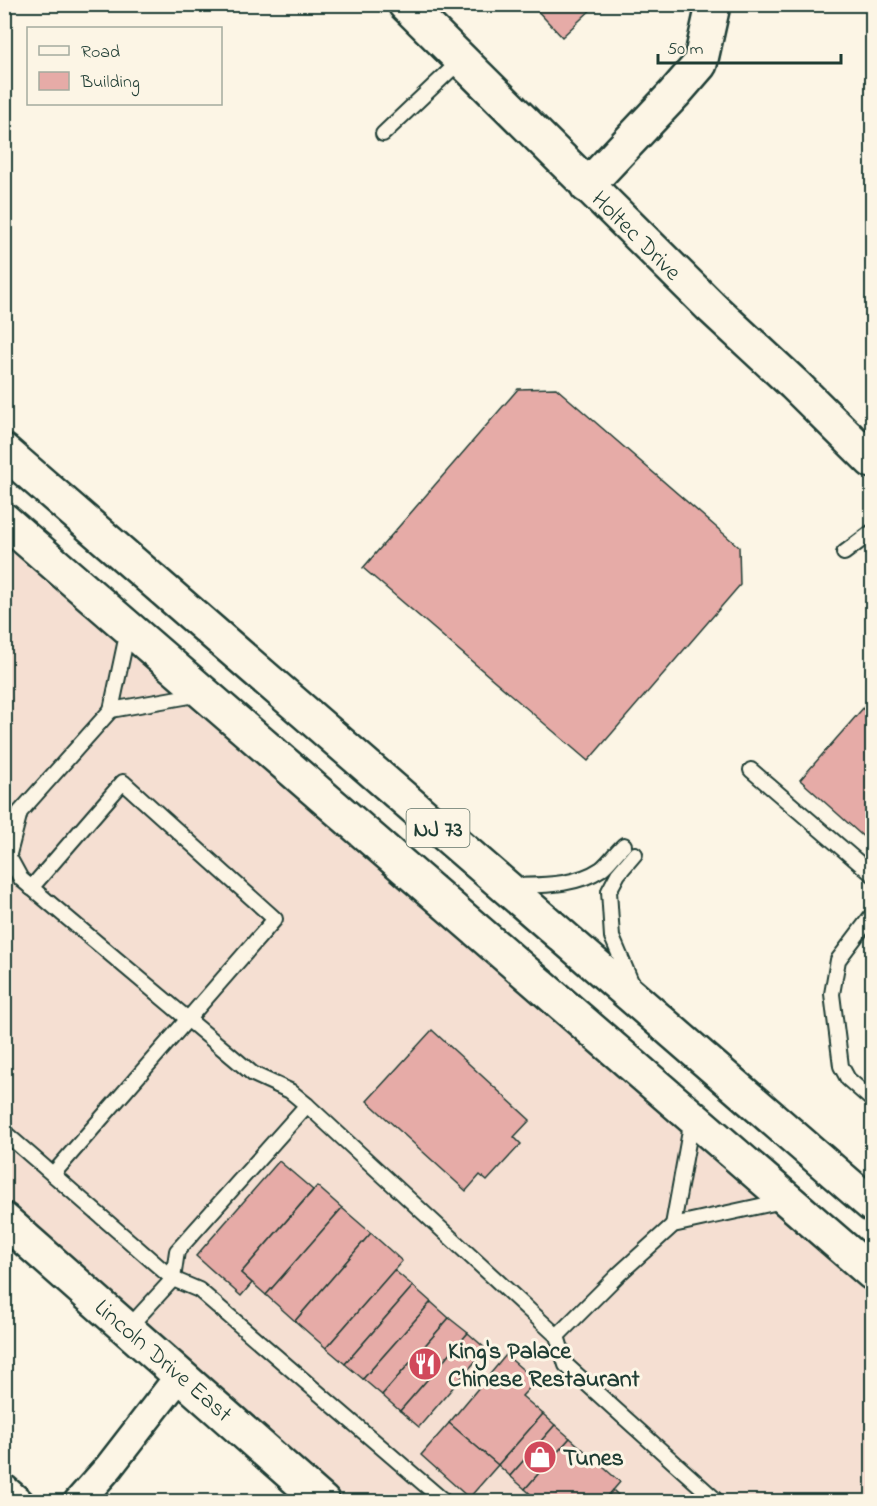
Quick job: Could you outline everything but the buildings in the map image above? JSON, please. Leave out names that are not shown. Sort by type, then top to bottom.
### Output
[{"type":"main road","name":"Holtec Drive","points":[[405,4],[587,186],[873,461]]},
{"type":"main road","points":[[587,186],[700,64],[712,10],[710,4]]},
{"type":"main road","name":"NJ 73","points":[[4,451],[873,1205]]},
{"type":"main road","name":"NJ 73","points":[[4,520],[873,1273]]},
{"type":"main road","name":"Lincoln Drive East","points":[[4,1220],[181,1374],[322,1502]]},
{"type":"street","points":[[78,1502],[109,1467],[181,1374]]},
{"type":"street","points":[[4,1489],[19,1502]]},
{"type":"lane","points":[[383,134],[461,60]]},
{"type":"lane","points":[[844,553],[873,532]]},
{"type":"lane","points":[[4,873],[20,813],[111,710],[129,628]]},
{"type":"lane","points":[[111,710],[204,693]]},
{"type":"lane","points":[[751,770],[873,874]]},
{"type":"lane","points":[[31,888],[123,782],[276,919],[53,1174]]},
{"type":"lane","points":[[506,887],[549,885],[571,881],[600,869],[624,844]]},
{"type":"lane","points":[[635,854],[618,874],[609,891],[610,923],[612,937],[623,966],[644,1007]]},
{"type":"lane","points":[[7,855],[21,879],[31,888],[253,1074],[290,1091],[307,1105],[557,1336],[566,1365],[718,1502]]},
{"type":"lane","points":[[873,915],[838,960],[832,994],[841,1066],[848,1079],[873,1100]]},
{"type":"lane","points":[[128,1328],[173,1279],[177,1251],[307,1105]]},
{"type":"lane","points":[[673,1225],[693,1118]]},
{"type":"lane","points":[[4,1132],[173,1279],[199,1290],[445,1502]]},
{"type":"lane","points":[[557,1336],[619,1274],[673,1225],[788,1200]]},
{"type":"shaded area","points":[[5,521],[872,1273],[872,1501],[323,1501],[5,1220]]},
{"type":"place","name":"King's Palace Chinese Restaurant","points":[[425,1364]]},
{"type":"place","name":"Tunes","points":[[540,1457]]}]
